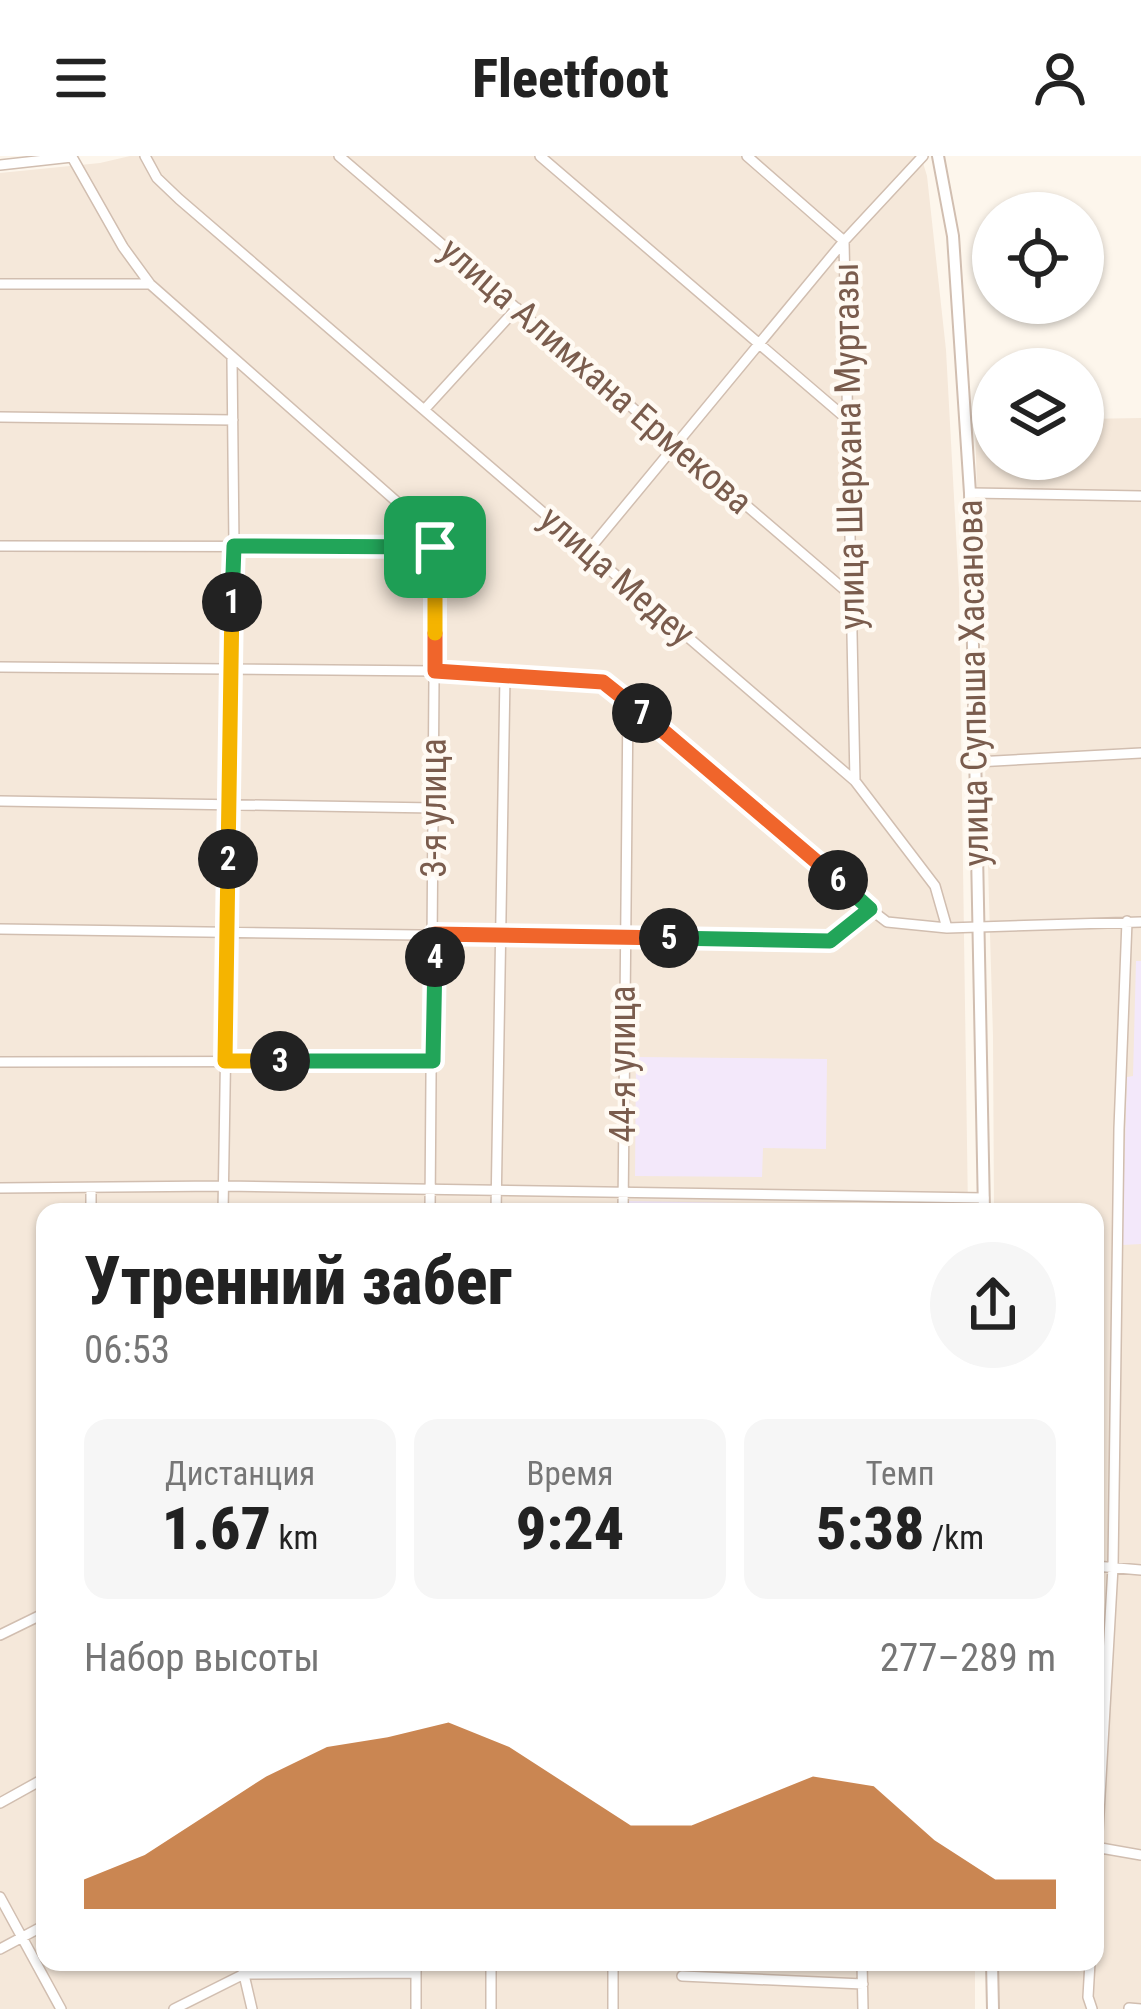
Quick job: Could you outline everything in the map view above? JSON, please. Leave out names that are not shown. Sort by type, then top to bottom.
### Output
[{"type":"street","points":[[0,165],[74,156],[124,247],[151,284],[419,519],[431,532],[435,547],[0,546]]},
{"type":"street","name":"улица Медеу","points":[[145,156],[157,178],[179,199],[854,781],[935,886],[947,928]]},
{"type":"street","name":"улица Алимхана Ермекова","points":[[339,156],[853,597]]},
{"type":"street","points":[[540,156],[848,420]]},
{"type":"street","name":"улица Шерхана Муртазы","points":[[747,156],[844,241],[854,781]]},
{"type":"street","points":[[588,551],[844,241],[922,156]]},
{"type":"street","name":"улица Супыша Хасанова","points":[[938,156],[953,236],[970,493],[984,1203]]},
{"type":"street","points":[[0,284],[151,284]]},
{"type":"street","points":[[424,410],[517,308]]},
{"type":"street","points":[[223,1203],[234,546],[232,359]]},
{"type":"street","points":[[0,417],[233,420]]},
{"type":"street","points":[[970,493],[1141,496]]},
{"type":"street","name":"3-я улица","points":[[430,1203],[435,547]]},
{"type":"street","points":[[0,668],[435,671],[603,682],[887,922],[947,928],[1141,922]]},
{"type":"street","points":[[496,1203],[505,676]]},
{"type":"street","name":"44-я улица","points":[[623,1203],[628,701]]},
{"type":"street","points":[[976,762],[1141,752]]},
{"type":"street","points":[[0,802],[434,808]]},
{"type":"street","points":[[0,929],[830,941],[870,909]]},
{"type":"street","points":[[1104,1716],[1113,1568],[1127,921]]},
{"type":"street","points":[[0,1061],[433,1061]]},
{"type":"street","points":[[0,1188],[224,1186],[984,1198]]},
{"type":"street","points":[[91,1190],[91,1203]]},
{"type":"street","points":[[855,1197],[855,1203]]},
{"type":"street","points":[[1104,1567],[1141,1570]]},
{"type":"street","points":[[0,1636],[36,1617]]},
{"type":"street","points":[[0,1803],[36,1783]]},
{"type":"street","points":[[1104,1848],[1141,1855]]},
{"type":"street","points":[[0,1897],[36,1965]]},
{"type":"street","points":[[0,1949],[36,1930]]},
{"type":"street","points":[[40,1971],[61,2009]]},
{"type":"street","points":[[174,2009],[237,1971]]},
{"type":"street","points":[[243,1971],[252,2009]]},
{"type":"street","points":[[416,1971],[416,2009]]},
{"type":"street","points":[[491,1971],[491,2009]]},
{"type":"street","points":[[613,1971],[613,2009]]},
{"type":"street","points":[[862,1971],[863,2009]]},
{"type":"street","points":[[992,1971],[992,2009]]},
{"type":"street","points":[[1089,1971],[1092,2009]]},
{"type":"street","points":[[682,1976],[862,1984]]},
{"type":"street","points":[[1129,2008],[1141,2009]]},
{"type":"shaded area","points":[[130,156],[921,156],[946,350],[959,589],[968,1203],[36,1203],[36,1971],[975,1971],[975,2009],[0,2009],[0,173]]},
{"type":"shaded area","points":[[1141,418],[1141,2009],[998,2009],[998,1971],[1104,1971],[1104,1203],[994,1203],[977,480],[1104,480],[1104,419]]},
{"type":"shaded area","points":[[1136,961],[1141,961],[1141,1244],[1122,1245],[1127,1077],[1133,1076]]},
{"type":"shaded area","points":[[636,1057],[827,1059],[826,1149],[763,1148],[762,1177],[635,1176]]},
{"type":"shaded area","points":[[629,1201],[736,1203],[629,1203]]},
{"type":"route","points":[[234,546],[435,547],[435,671],[603,682],[870,909],[830,941],[435,934],[433,1061],[225,1061],[234,546]]}]
